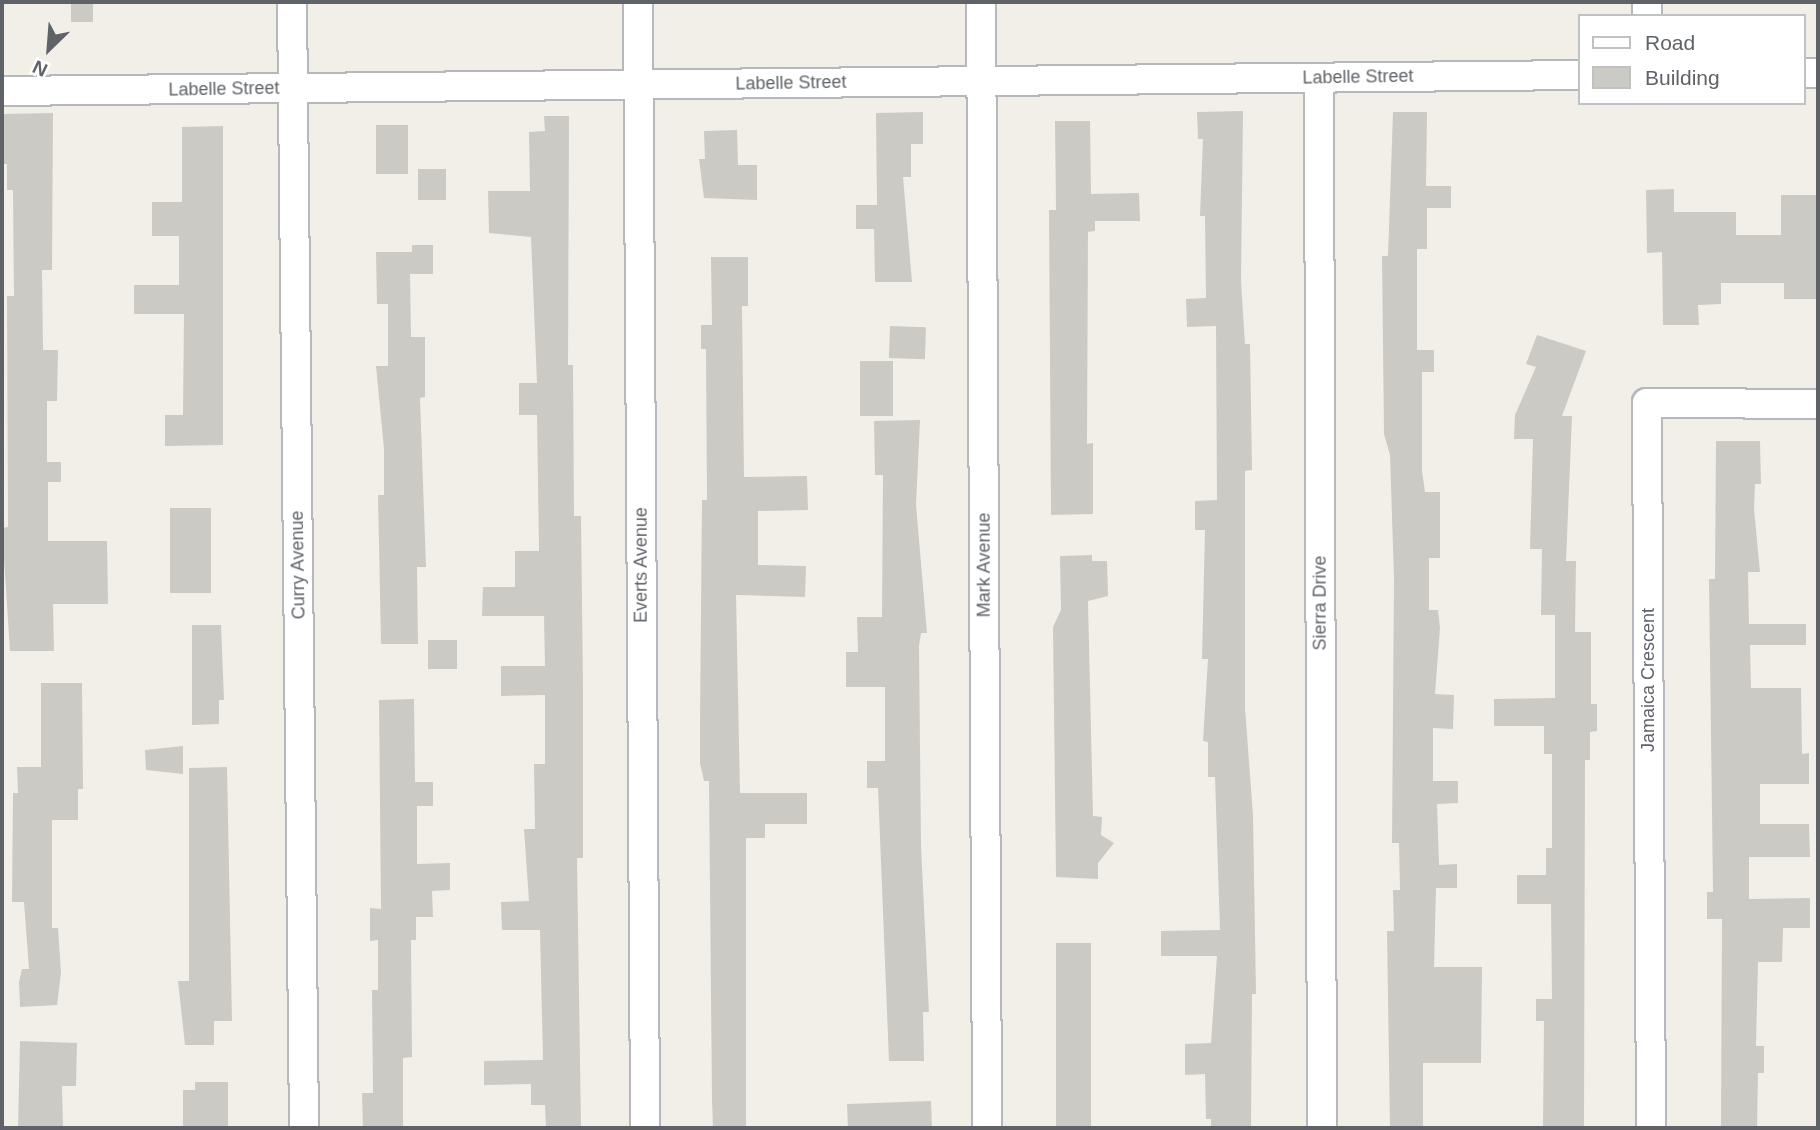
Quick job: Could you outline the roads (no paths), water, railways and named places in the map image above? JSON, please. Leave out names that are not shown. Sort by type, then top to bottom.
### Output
[{"type":"street","name":"Curry Avenue","points":[[292,2],[304,1128]]},
{"type":"street","name":"Everts Avenue","points":[[638,2],[645,1128]]},
{"type":"street","name":"Mark Avenue","points":[[981,2],[987,1128]]},
{"type":"street","name":"Labelle Street","points":[[2,92],[1578,75]]},
{"type":"street","name":"Sierra Drive","points":[[1319,78],[1322,1128]]},
{"type":"street","name":"Jamaica Crescent","points":[[1651,1128],[1647,403],[1818,404]]}]
